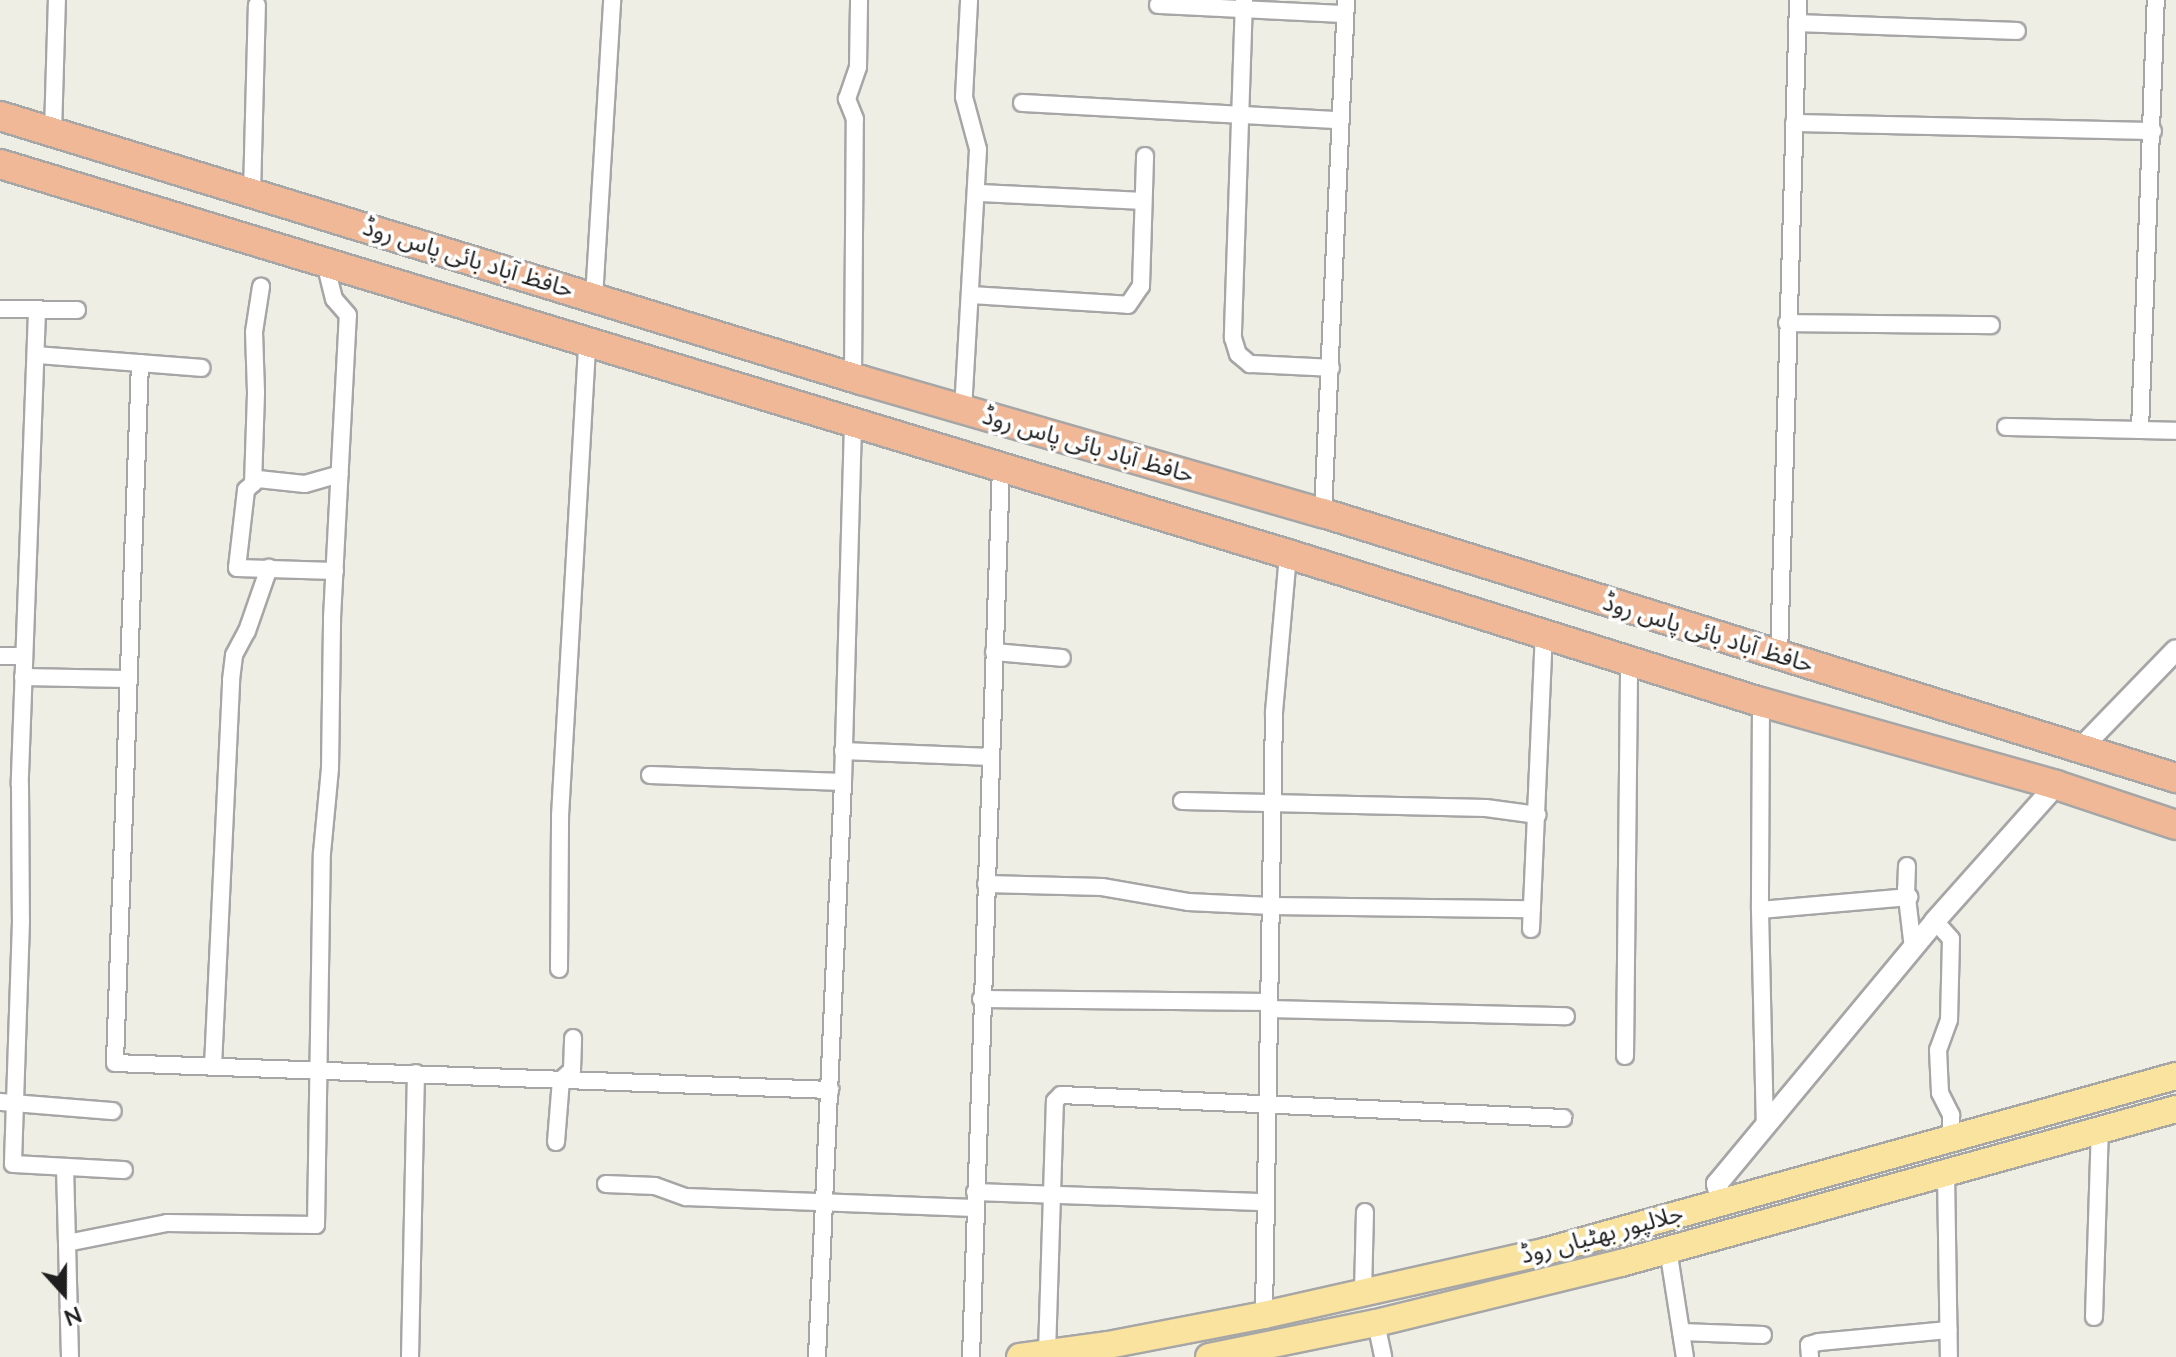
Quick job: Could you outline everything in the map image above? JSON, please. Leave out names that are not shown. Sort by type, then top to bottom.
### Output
[{"type":"highway","name":"حافظ آباد بائی پاس روڈ","points":[[0,116],[853,378],[1323,513],[2176,778]]},
{"type":"highway","name":"حافظ آباد بائی پاس روڈ","points":[[0,164],[1288,554],[1761,702],[2056,785],[2176,825]]},
{"type":"main road","name":"جلالپور بھٹیاں روڈ","points":[[1020,1357],[1264,1315],[1547,1251],[2176,1076]]},
{"type":"main road","name":"جلالپور بھٹیاں روڈ","points":[[1209,1357],[1305,1348],[1376,1323],[1668,1249],[2176,1109]]},
{"type":"street","points":[[53,132],[57,0]]},
{"type":"street","points":[[594,298],[612,0]]},
{"type":"street","points":[[853,378],[855,119],[847,99],[858,67],[859,0]]},
{"type":"street","points":[[963,410],[978,193],[978,149],[964,97],[969,0]]},
{"type":"street","points":[[1779,657],[1798,0]]},
{"type":"street","points":[[2140,430],[2156,0]]},
{"type":"street","points":[[252,193],[257,5]]},
{"type":"street","points":[[1158,5],[1346,7],[1323,513]]},
{"type":"street","points":[[1244,5],[1233,338],[1238,354],[1250,364],[1331,368]]},
{"type":"street","points":[[1797,23],[2017,31]]},
{"type":"street","points":[[1022,103],[1341,120]]},
{"type":"street","points":[[1794,123],[2153,131]]},
{"type":"street","points":[[971,295],[1128,305],[1141,286],[1141,201],[1145,156]]},
{"type":"street","points":[[978,193],[1141,201]]},
{"type":"street","points":[[67,1243],[167,1223],[316,1225],[316,1070],[322,853],[330,768],[335,571],[348,315],[334,299],[325,263]]},
{"type":"street","points":[[253,484],[254,332],[261,287]]},
{"type":"street","points":[[0,309],[77,310]]},
{"type":"street","points":[[37,311],[23,677],[21,921],[7,1103],[13,1164],[124,1170]]},
{"type":"street","points":[[1787,323],[1991,325]]},
{"type":"street","points":[[559,969],[560,816],[587,344]]},
{"type":"street","points":[[37,355],[201,368]]},
{"type":"street","points":[[140,363],[136,522],[126,679],[115,1063],[551,1077],[561,1080],[830,1090]]},
{"type":"street","points":[[817,1357],[843,782],[853,423]]},
{"type":"street","points":[[2006,427],[2176,431]]},
{"type":"street","points":[[971,1357],[1001,467]]},
{"type":"street","points":[[335,571],[237,568],[240,513],[246,490],[258,479],[305,484],[340,474]]},
{"type":"street","points":[[1264,1315],[1274,712],[1288,554]]},
{"type":"street","points":[[213,1066],[231,680],[234,655],[247,631],[269,568]]},
{"type":"street","points":[[1531,929],[1544,634]]},
{"type":"street","points":[[2081,748],[2176,650]]},
{"type":"street","points":[[994,652],[1062,658]]},
{"type":"street","points":[[0,656],[24,656]]},
{"type":"street","points":[[1625,1056],[1629,660]]},
{"type":"street","points":[[23,677],[126,679]]},
{"type":"street","points":[[1761,702],[1760,910],[1765,1124]]},
{"type":"street","points":[[843,751],[991,757]]},
{"type":"street","points":[[650,775],[843,782]]},
{"type":"street","points":[[1722,1204],[1717,1184],[1935,921],[2056,785]]},
{"type":"street","points":[[1182,801],[1486,808],[1538,815]]},
{"type":"street","points":[[1907,866],[1913,949]]},
{"type":"street","points":[[986,884],[1102,887],[1188,902],[1271,906],[1532,909]]},
{"type":"street","points":[[1760,910],[1909,897]]},
{"type":"street","points":[[1935,921],[1951,939],[1949,1020],[1938,1050],[1940,1093],[1951,1115],[1951,1137]]},
{"type":"street","points":[[981,999],[1566,1016]]},
{"type":"street","points":[[556,1142],[561,1080],[572,1070],[573,1038]]},
{"type":"street","points":[[410,1357],[416,1073]]},
{"type":"street","points":[[1047,1353],[1055,1101],[1061,1095],[1563,1118]]},
{"type":"street","points":[[7,1103],[113,1111]]},
{"type":"street","points":[[2094,1317],[2100,1130]]},
{"type":"street","points":[[65,1167],[70,1357]]},
{"type":"street","points":[[1946,1173],[1949,1357]]},
{"type":"street","points":[[606,1184],[655,1186],[686,1197],[826,1202],[975,1200],[1052,1195],[1266,1202]]},
{"type":"street","points":[[1363,1293],[1365,1212]]},
{"type":"street","points":[[1668,1249],[1685,1357]]},
{"type":"street","points":[[1376,1323],[1383,1357]]},
{"type":"street","points":[[1810,1357],[1809,1345],[1819,1342],[1948,1330]]},
{"type":"street","points":[[1681,1332],[1763,1335]]}]
